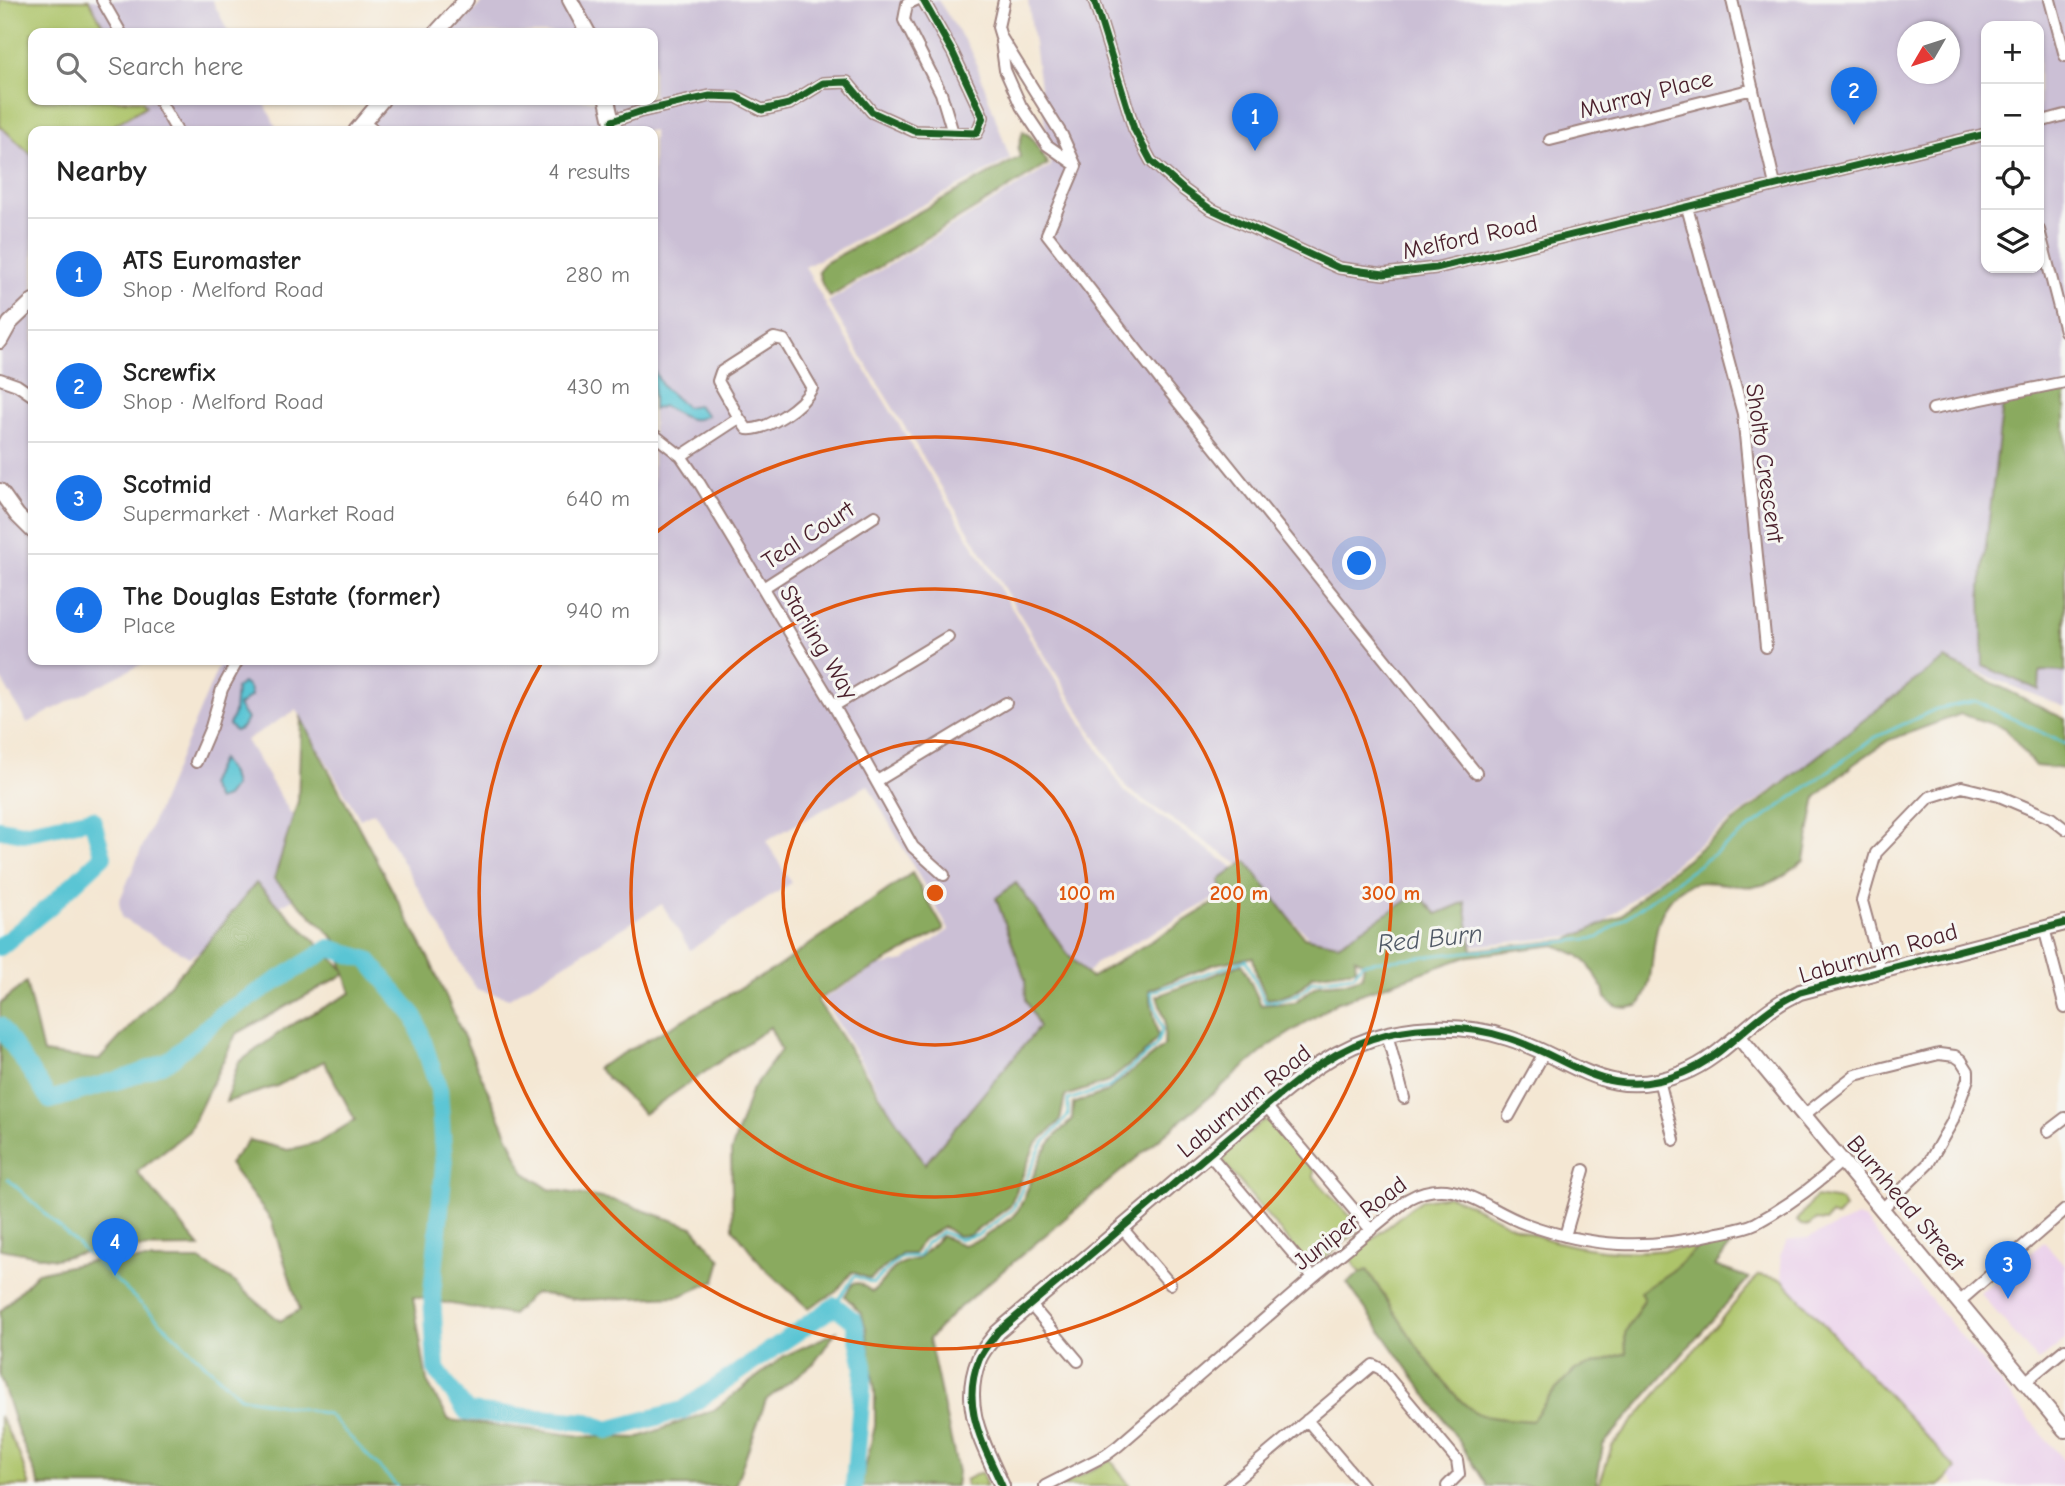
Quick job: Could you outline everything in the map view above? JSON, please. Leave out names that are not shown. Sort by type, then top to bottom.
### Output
[{"type":"street","points":[[102,0],[118,28]]},
{"type":"street","points":[[441,28],[466,0]]},
{"type":"street","points":[[570,0],[585,28]]},
{"type":"street","points":[[916,0],[907,4],[904,20],[941,93],[953,133]]},
{"type":"street","points":[[608,105],[613,126],[639,112],[710,96],[737,97],[762,110],[789,104],[823,83],[847,82],[872,112],[914,131],[977,133],[984,117],[923,0]]},
{"type":"street","points":[[1004,0],[998,27],[1005,70],[1021,106],[1047,145],[1076,166]]},
{"type":"street","name":"Melford Road","points":[[1094,0],[1134,129],[1151,160],[1209,208],[1339,268],[1384,274],[1436,268],[1981,135]]},
{"type":"street","points":[[1732,0],[1775,186]]},
{"type":"street","points":[[2050,0],[2065,56]]},
{"type":"street","points":[[1001,37],[1062,135],[1076,166],[1047,234],[1161,381],[1476,773]]},
{"type":"street","name":"Murray Place","points":[[1550,140],[1753,89]]},
{"type":"street","points":[[162,105],[174,126]]},
{"type":"street","points":[[367,126],[379,105]]},
{"type":"street","points":[[2044,121],[2065,115]]},
{"type":"street","name":"Sholto Crescent","points":[[1687,207],[1742,414],[1766,647]]},
{"type":"street","points":[[2044,249],[2065,331]]},
{"type":"street","points":[[0,341],[10,323],[28,306]]},
{"type":"street","points":[[774,338],[784,340],[812,388],[807,398],[757,430],[747,429],[739,418],[718,382],[721,372],[774,338]]},
{"type":"street","points":[[0,379],[28,393]]},
{"type":"street","points":[[1933,409],[2065,382]]},
{"type":"street","points":[[681,456],[739,418]]},
{"type":"street","name":"Starling Way","points":[[658,438],[681,456],[723,520],[834,706],[913,846],[944,875]]},
{"type":"street","points":[[0,491],[16,515],[28,526]]},
{"type":"street","name":"Teal Court","points":[[763,588],[875,516]]},
{"type":"street","points":[[834,706],[948,637]]},
{"type":"street","points":[[196,762],[211,727],[222,688],[235,665]]},
{"type":"street","points":[[877,781],[1006,703]]},
{"type":"street","points":[[1881,970],[1862,901],[1876,853],[1930,797],[1962,787],[1999,796],[2051,818],[2065,829]]},
{"type":"street","name":"Laburnum Road","points":[[1002,1486],[977,1430],[971,1408],[972,1387],[980,1358],[999,1332],[1266,1106],[1331,1055],[1387,1034],[1452,1026],[1511,1038],[1583,1073],[1612,1081],[1640,1083],[1659,1080],[1683,1074],[1703,1063],[1776,1006],[1800,992],[2065,923]]},
{"type":"street","points":[[2044,928],[2065,1008]]},
{"type":"street","points":[[1387,1034],[1404,1098]]},
{"type":"street","name":"Burnhead Street","points":[[1739,1037],[2065,1430]]},
{"type":"street","points":[[1508,1116],[1544,1054]]},
{"type":"street","points":[[1804,1115],[1855,1075],[1939,1054],[1961,1059],[1968,1071],[1968,1079],[1952,1122],[1928,1164],[1882,1209]]},
{"type":"street","points":[[1659,1080],[1674,1140]]},
{"type":"street","points":[[1266,1106],[1371,1230]]},
{"type":"street","points":[[2048,1131],[2065,1118]]},
{"type":"street","points":[[1209,1154],[1313,1277]]},
{"type":"street","name":"Juniper Road","points":[[1045,1486],[1118,1447],[1313,1277],[1408,1199],[1432,1189],[1455,1190],[1524,1224],[1565,1236],[1604,1245],[1647,1246],[1699,1238],[1754,1224],[1816,1183],[1842,1161]]},
{"type":"street","points":[[1565,1236],[1584,1170]]},
{"type":"street","points":[[1959,1302],[2065,1210]]},
{"type":"street","points":[[1122,1228],[1170,1284]]},
{"type":"street","points":[[1030,1304],[1079,1361]]},
{"type":"street","points":[[2025,1382],[2065,1349]]},
{"type":"street","points":[[1229,1486],[1368,1367],[1376,1366],[1457,1460],[1459,1474],[1447,1486]]},
{"type":"street","points":[[1307,1420],[1363,1486]]},
{"type":"shaded area","points":[[0,0],[212,0],[226,28],[28,28],[28,105],[265,105],[276,126],[28,126],[28,665],[139,665],[27,723],[0,677]]},
{"type":"shaded area","points":[[486,0],[938,0],[973,54],[1010,159],[805,267],[831,314],[1124,791],[1250,879],[1095,964],[924,1165],[823,999],[880,966],[904,961],[949,930],[868,785],[766,841],[791,883],[690,950],[662,904],[509,998],[476,989],[374,812],[360,819],[296,710],[246,740],[330,878],[189,957],[122,918],[119,902],[219,665],[658,665],[658,126],[365,126],[379,105],[658,105],[658,28],[455,28]]},
{"type":"shaded area","points":[[1028,0],[2065,0],[2065,707],[1946,660],[1689,852],[1590,934],[1330,960],[1244,868],[1127,789],[828,302],[1051,166]]},
{"type":"shaded area","points":[[1857,1217],[1865,1220],[2065,1462],[2065,1486],[1957,1486],[1949,1476],[1955,1469],[1783,1280],[1780,1256],[1787,1241],[1808,1238]]},
{"type":"shaded area","points":[[2044,1242],[2065,1265],[2065,1340],[2038,1361],[1980,1293]]},
{"type":"green space","points":[[0,0],[89,0],[104,28],[28,28],[28,105],[146,106],[112,126],[28,126],[28,151],[0,126]]},
{"type":"green space","points":[[1023,131],[1031,137],[1048,164],[830,297],[818,271],[825,263],[1020,157],[1018,150]]},
{"type":"green space","points":[[2065,389],[2065,672],[2040,671],[2039,690],[1983,666],[1981,586],[2003,403]]},
{"type":"green space","points":[[1945,659],[2065,719],[2065,769],[2035,766],[2005,728],[1961,714],[1889,740],[1854,764],[1816,797],[1804,860],[1789,872],[1768,883],[1752,886],[1708,882],[1687,885],[1678,891],[1667,904],[1660,919],[1650,980],[1638,1006],[1618,1007],[1611,1003],[1605,998],[1603,988],[1588,964],[1578,955],[1555,945],[1469,956],[1338,1002],[1268,1047],[954,1312],[929,1339],[958,1472],[956,1486],[861,1486],[875,1426],[875,1392],[866,1328],[861,1313],[845,1296],[852,1284],[859,1283],[873,1292],[892,1270],[903,1263],[918,1259],[941,1236],[963,1245],[981,1239],[1012,1217],[1019,1209],[1043,1153],[1072,1120],[1073,1104],[1106,1092],[1164,1046],[1165,1020],[1157,996],[1242,964],[1261,1005],[1295,1002],[1318,984],[1346,982],[1362,977],[1364,963],[1355,958],[1356,969],[1313,975],[1293,993],[1267,999],[1257,976],[1253,957],[1215,964],[1149,990],[1158,1036],[1147,1051],[1108,1082],[1065,1096],[1060,1121],[1035,1145],[1010,1206],[970,1235],[957,1236],[944,1227],[922,1240],[914,1254],[902,1254],[870,1279],[852,1272],[836,1292],[808,1308],[763,1267],[733,1228],[731,1152],[751,1091],[781,1050],[770,1027],[644,1114],[597,1068],[776,968],[912,873],[944,929],[817,1000],[925,1164],[1039,1027],[1026,1000],[1025,979],[996,898],[1016,883],[1068,954],[1090,978],[1224,897],[1219,880],[1246,861],[1304,937],[1338,944],[1418,894],[1437,914],[1465,902],[1472,950],[1567,940],[1621,916],[1652,886]]},
{"type":"green space","points":[[301,718],[431,963],[524,1172],[549,1189],[613,1200],[693,1227],[721,1260],[715,1281],[680,1296],[581,1300],[534,1293],[512,1315],[413,1297],[427,1382],[449,1420],[581,1436],[637,1438],[714,1410],[784,1356],[836,1332],[814,1363],[766,1400],[735,1486],[40,1486],[18,1432],[0,1376],[0,1312],[37,1273],[97,1260],[200,1260],[230,1279],[280,1321],[300,1310],[271,1220],[229,1164],[249,1140],[288,1150],[319,1142],[355,1120],[324,1061],[277,1086],[226,1102],[238,1063],[287,1027],[351,993],[345,974],[236,1034],[189,1131],[137,1172],[200,1247],[104,1248],[55,1259],[0,1249],[0,1004],[26,982],[43,1053],[99,1060],[200,952],[256,883],[344,970],[336,940],[274,879],[298,801]]},
{"type":"green space","points":[[1264,1120],[1279,1127],[1314,1170],[1314,1177],[1348,1215],[1355,1219],[1357,1232],[1317,1265],[1304,1260],[1224,1163],[1225,1153]]},
{"type":"green space","points":[[1448,1196],[1508,1224],[1561,1243],[1630,1251],[1699,1246],[1672,1271],[1641,1292],[1644,1299],[1625,1334],[1626,1353],[1575,1370],[1549,1397],[1532,1421],[1492,1417],[1479,1414],[1466,1406],[1451,1391],[1419,1349],[1368,1271],[1360,1273],[1349,1258],[1422,1200]]},
{"type":"green space","points":[[1815,1197],[1841,1201],[1845,1208],[1837,1217],[1831,1215],[1826,1221],[1816,1220],[1809,1226],[1801,1225],[1797,1221]]},
{"type":"green space","points":[[1740,1233],[1715,1266],[1749,1278],[1603,1445],[1596,1486],[1487,1486],[1459,1441],[1347,1283],[1367,1270],[1435,1371],[1466,1406],[1485,1416],[1532,1421],[1549,1397],[1575,1370],[1626,1353],[1625,1334],[1644,1300],[1640,1292],[1672,1271],[1699,1246]]},
{"type":"green space","points":[[1759,1275],[1783,1280],[1956,1469],[1939,1486],[1599,1486],[1612,1446]]},
{"type":"green space","points":[[0,1416],[19,1454],[30,1486],[0,1486]]},
{"type":"green space","points":[[1111,1460],[1130,1486],[1060,1486]]},
{"type":"green space","points":[[981,1472],[987,1486],[966,1486],[965,1480]]},
{"type":"water","points":[[658,378],[663,387],[686,407],[697,405],[707,415],[690,419],[662,406],[658,408]]},
{"type":"water","points":[[243,683],[249,688],[251,696],[238,706],[247,719],[242,728],[235,731],[229,725],[234,713],[236,688]]},
{"type":"water","points":[[221,759],[231,774],[234,786],[226,797],[217,800],[209,785]]},
{"type":"waterway","name":"Red Burn","points":[[835,1306],[854,1276],[873,1283],[901,1257],[919,1256],[926,1243],[942,1232],[959,1239],[978,1235],[1013,1209],[1041,1146],[1068,1116],[1068,1100],[1109,1087],[1156,1046],[1162,1029],[1151,992],[1246,960],[1265,1002],[1286,999],[1297,994],[1312,981],[1354,975],[1362,963],[1598,938],[1874,738],[1936,709],[1976,701],[2065,744]]},
{"type":"waterway","points":[[0,829],[23,833],[92,819],[103,856],[51,905],[0,947]]},
{"type":"waterway","points":[[0,1026],[50,1100],[129,1077],[169,1061],[221,1015],[330,948],[368,960],[415,1017],[439,1090],[444,1167],[432,1294],[436,1369],[467,1412],[587,1422],[608,1430],[683,1410],[835,1306],[854,1321],[864,1366],[854,1486]]},
{"type":"waterway","points":[[8,1179],[240,1397],[328,1414],[397,1486]]},
{"type":"cycle path","points":[[612,121],[710,96],[737,97],[762,110],[789,104],[823,83],[847,82],[872,112],[914,131],[977,133],[983,117],[953,53],[923,0]]},
{"type":"cycle path","points":[[1094,0],[1134,129],[1151,161],[1209,208],[1339,268],[1384,274],[1436,268],[1981,135]]},
{"type":"cycle path","points":[[1002,1486],[981,1440],[972,1393],[979,1359],[998,1332],[1303,1076],[1335,1055],[1369,1039],[1388,1034],[1418,1029],[1463,1029],[1508,1038],[1591,1075],[1611,1081],[1656,1081],[1697,1067],[1765,1013],[1800,992],[2065,923]]},
{"type":"place","name":"Screwfix","points":[[1854,125]]},
{"type":"place","name":"ATS Euromaster","points":[[1255,151]]},
{"type":"place","name":"The Douglas Estate (former)","points":[[115,1276]]},
{"type":"place","name":"Scotmid","points":[[2008,1299]]}]
